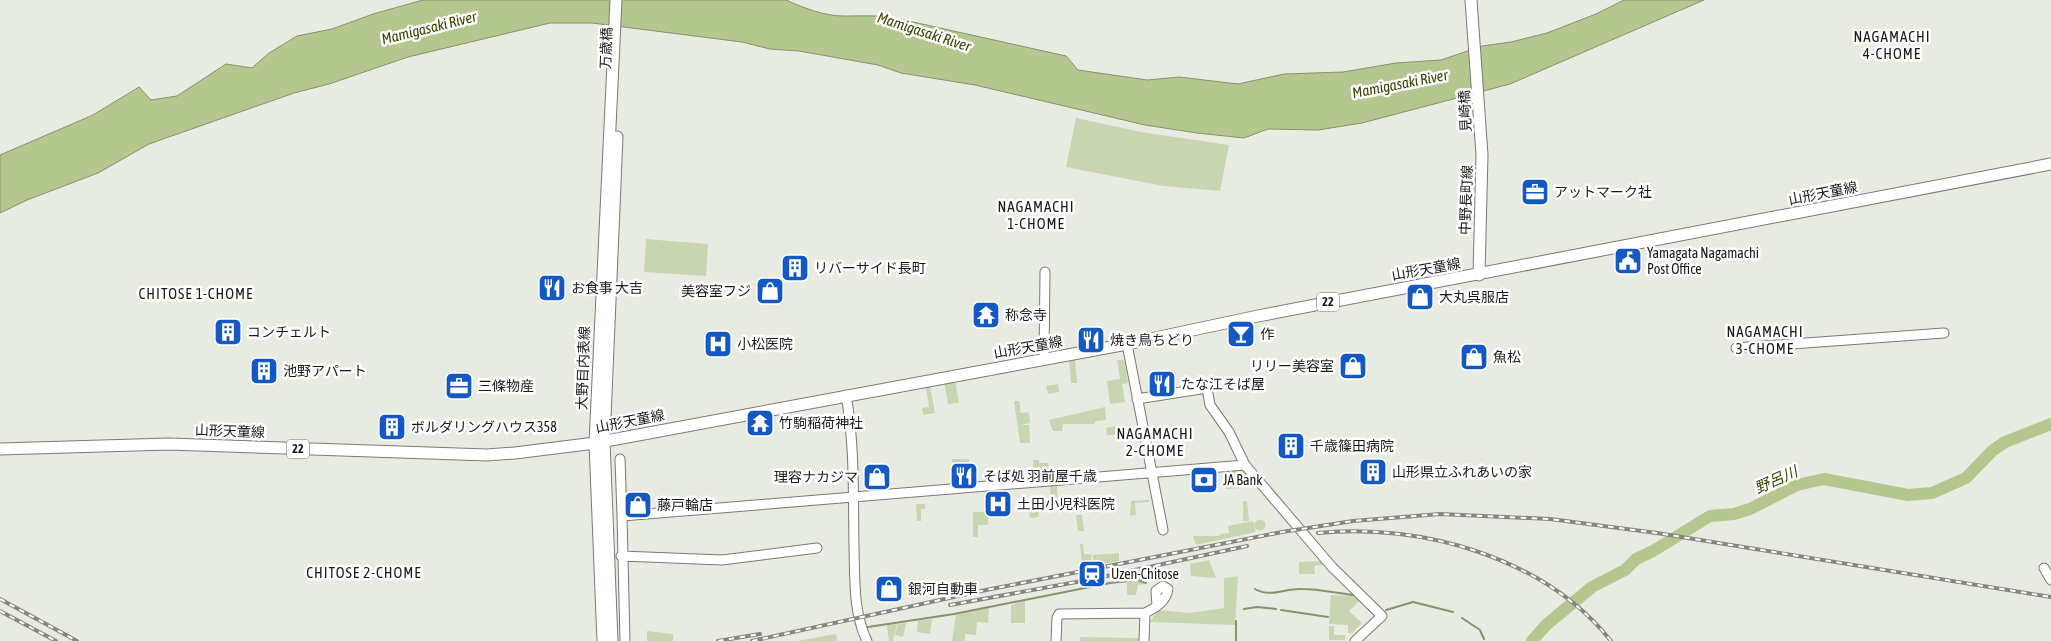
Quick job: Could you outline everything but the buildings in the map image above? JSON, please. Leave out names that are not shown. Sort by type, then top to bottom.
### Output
[{"type":"main road","name":"万歳橋","points":[[616,0],[616,96]]},
{"type":"main road","name":"万歳橋","points":[[616,96],[623,0]]},
{"type":"main road","name":"見崎橋","points":[[1472,3],[1482,156]]},
{"type":"main road","name":"大野目内表線","points":[[602,641],[600,442],[616,96]]},
{"type":"main road","name":"中野長町線","points":[[1479,275],[1482,156]]},
{"type":"main road","name":"山形天童線","points":[[0,449],[169,444],[487,455],[600,442],[1127,344],[1258,316],[2051,164]]},
{"type":"main road","name":"大野目内表線","points":[[600,442],[612,641]]},
{"type":"street","points":[[1044,359],[1045,272]]},
{"type":"street","points":[[1736,348],[1944,333]]},
{"type":"street","points":[[1127,344],[1163,530]]},
{"type":"street","points":[[1137,399],[1207,388],[1210,405],[1229,432],[1245,465],[1332,567],[1382,616],[1354,641]]},
{"type":"street","points":[[846,395],[853,431],[855,594],[862,632],[867,641]]},
{"type":"street","points":[[620,460],[621,556],[625,641]]},
{"type":"street","points":[[622,516],[1245,465]]},
{"type":"street","points":[[621,556],[722,560],[817,548]]},
{"type":"street","points":[[2044,568],[2051,580]]},
{"type":"street","points":[[1056,641],[1056,618],[1059,614],[1144,614],[1157,606]]},
{"type":"street","points":[[1144,614],[1144,641]]},
{"type":"shaded area","points":[[1076,118],[1141,132],[1229,145],[1220,191],[1163,186],[1066,167]]},
{"type":"shaded area","points":[[646,239],[708,244],[706,276],[644,272]]},
{"type":"shaded area","points":[[1075,358],[1077,383],[1071,383],[1069,359]]},
{"type":"shaded area","points":[[1117,360],[1125,362],[1128,383],[1122,384],[1125,402],[1110,404],[1107,381],[1120,379]]},
{"type":"shaded area","points":[[955,380],[959,403],[948,404],[944,382]]},
{"type":"shaded area","points":[[1058,384],[1059,392],[1048,394],[1046,386]]},
{"type":"shaded area","points":[[930,386],[935,413],[923,415],[922,408],[929,407],[926,387]]},
{"type":"shaded area","points":[[1014,401],[1019,401],[1021,413],[1029,412],[1030,423],[1021,425],[1029,425],[1030,443],[1020,443]]},
{"type":"shaded area","points":[[1105,407],[1106,420],[1096,421],[1094,424],[1063,424],[1062,431],[1053,431],[1049,420]]},
{"type":"shaded area","points":[[1119,426],[1119,435],[1107,435],[1106,428]]},
{"type":"shaded area","points":[[952,459],[969,459],[969,468],[957,468],[957,463],[952,462]]},
{"type":"shaded area","points":[[1033,460],[1039,460],[1039,463],[1048,463],[1049,478],[1034,479]]},
{"type":"shaded area","points":[[1239,468],[1247,472],[1242,488],[1226,489],[1226,469]]},
{"type":"shaded area","points":[[1057,485],[1058,501],[1051,501],[1050,486]]},
{"type":"shaded area","points":[[1037,500],[1039,517],[1030,518],[1028,501]]},
{"type":"shaded area","points":[[1149,500],[1149,502],[1135,503],[1136,515],[1130,516],[1131,501]]},
{"type":"shaded area","points":[[1243,501],[1247,501],[1249,521],[1243,521]]},
{"type":"shaded area","points":[[916,504],[925,504],[925,509],[921,509],[921,521],[917,521]]},
{"type":"shaded area","points":[[973,512],[988,512],[988,525],[978,525],[978,537],[973,537]]},
{"type":"shaded area","points":[[1076,515],[1082,515],[1084,531],[1078,531]]},
{"type":"shaded area","points":[[1260,519],[1266,525],[1260,531],[1254,525]]},
{"type":"shaded area","points":[[1253,521],[1256,532],[1196,545],[1193,536],[1219,536],[1220,534],[1229,533],[1228,526]]},
{"type":"shaded area","points":[[1080,544],[1083,544],[1084,554],[1091,554],[1092,566],[1082,567]]},
{"type":"shaded area","points":[[1119,553],[1119,561],[1094,566],[1093,555]]},
{"type":"shaded area","points":[[1209,560],[1216,578],[1191,576],[1190,564]]},
{"type":"shaded area","points":[[1322,561],[1323,565],[1314,566],[1315,574],[1299,574],[1299,562]]},
{"type":"shaded area","points":[[1146,575],[1146,584],[1138,585],[1136,595],[1127,595],[1127,579]]},
{"type":"shaded area","points":[[1238,576],[1235,625],[1150,622],[1158,610],[1190,613],[1224,608],[1224,578]]},
{"type":"shaded area","points":[[1331,595],[1356,596],[1360,600],[1349,611],[1362,623],[1352,633],[1348,633],[1348,625],[1329,624]]},
{"type":"shaded area","points":[[1025,601],[1025,623],[1011,623],[1011,605]]},
{"type":"shaded area","points":[[989,608],[988,623],[977,622],[976,635],[965,634],[965,641],[952,641],[956,615]]},
{"type":"shaded area","points":[[932,619],[930,634],[917,632],[918,621]]},
{"type":"shaded area","points":[[906,623],[903,637],[895,635],[898,624]]},
{"type":"shaded area","points":[[897,624],[893,641],[889,641],[887,625]]},
{"type":"shaded area","points":[[1329,626],[1334,626],[1334,635],[1345,635],[1345,640],[1329,640]]},
{"type":"shaded area","points":[[647,631],[673,634],[673,641],[647,641]]},
{"type":"shaded area","points":[[836,634],[837,641],[797,641]]},
{"type":"shaded area","points":[[1080,637],[1139,638],[1139,641],[1080,641]]},
{"type":"water","name":"Mamigasaki River","points":[[423,0],[786,0],[807,9],[829,15],[895,18],[1066,56],[1078,70],[1147,80],[1179,77],[1238,84],[1284,74],[1343,72],[1396,63],[1441,60],[1482,46],[1511,42],[1547,33],[1596,14],[1624,0],[1704,0],[1510,84],[1362,123],[1318,130],[1268,129],[1244,138],[1145,125],[975,85],[901,73],[878,65],[799,51],[770,49],[742,42],[592,23],[550,23],[408,57],[329,84],[294,93],[149,144],[98,173],[27,200],[0,213],[0,155],[93,115],[139,87],[151,100],[177,96],[226,64],[252,68],[269,53],[297,36],[332,29],[373,14]]},
{"type":"waterway","name":"野呂川","points":[[1532,641],[1546,625],[1592,587],[1625,570],[1636,559],[1653,551],[1710,516],[1734,514],[1750,509],[1797,485],[1824,479],[1908,495],[1932,493],[1966,478],[1992,451],[2005,442],[2051,424]]},
{"type":"waterway","points":[[868,627],[954,614],[1110,583],[1138,580],[1146,583]]},
{"type":"waterway","points":[[1255,589],[1267,593],[1308,589],[1354,595]]},
{"type":"waterway","points":[[1386,610],[1413,602],[1453,612]]},
{"type":"waterway","points":[[1244,609],[1257,607],[1276,609]]},
{"type":"waterway","points":[[1281,610],[1328,617]]},
{"type":"waterway","points":[[1462,618],[1480,630],[1484,639]]},
{"type":"waterway","points":[[1236,621],[1236,641]]},
{"type":"railway","points":[[752,641],[986,590],[1282,532],[1353,521],[1440,514],[1550,519],[1657,533],[2051,597]]},
{"type":"railway","points":[[1318,533],[1357,531],[1398,534],[1438,541],[1478,552],[1516,567],[1551,587],[1583,612],[1611,641]]},
{"type":"railway","points":[[950,605],[1093,579],[1247,546]]},
{"type":"railway","points":[[0,599],[77,641]]},
{"type":"railway","points":[[0,611],[56,641]]},
{"type":"railway","points":[[718,641],[760,634]]},
{"type":"place","name":"アットマーク社","points":[[1535,192]]},
{"type":"place","name":"Yamagata Nagamachi Post Office","points":[[1628,261]]},
{"type":"place","name":"リバーサイド長町","points":[[795,268]]},
{"type":"place","name":"お食事 大吉","points":[[552,288]]},
{"type":"place","name":"美容室フジ","points":[[770,291]]},
{"type":"place","name":"大丸呉服店","points":[[1420,297]]},
{"type":"place","name":"称念寺","points":[[986,315]]},
{"type":"place","name":"コンチェルト","points":[[228,332]]},
{"type":"place","name":"作","points":[[1241,334]]},
{"type":"place","name":"焼き鳥ちどり","points":[[1091,340]]},
{"type":"place","name":"小松医院","points":[[718,344]]},
{"type":"place","name":"魚松","points":[[1474,357]]},
{"type":"place","name":"リリー美容室","points":[[1353,366]]},
{"type":"place","name":"池野アパート","points":[[264,371]]},
{"type":"place","name":"たな江そば屋","points":[[1162,384]]},
{"type":"place","name":"三條物産","points":[[459,386]]},
{"type":"place","name":"竹駒稲荷神社","points":[[760,423]]},
{"type":"place","name":"ボルダリングハウス358","points":[[392,427]]},
{"type":"place","name":"千歳篠田病院","points":[[1291,446]]},
{"type":"place","name":"山形県立ふれあいの家","points":[[1373,472]]},
{"type":"place","name":"そば処 羽前屋千歳","points":[[964,476]]},
{"type":"place","name":"理容ナカジマ","points":[[877,477]]},
{"type":"place","name":"JA Bank","points":[[1204,480]]},
{"type":"place","name":"土田小児科医院","points":[[998,504]]},
{"type":"place","name":"藤戸輪店","points":[[638,505]]},
{"type":"place","name":"Uzen-Chitose","points":[[1092,574]]},
{"type":"place","name":"銀河自動車","points":[[889,589]]},
{"type":"district","name":"NAGAMACHI 4-CHOME","points":[[1892,46]]},
{"type":"district","name":"NAGAMACHI 1-CHOME","points":[[1036,216]]},
{"type":"district","name":"CHITOSE 1-CHOME","points":[[196,294]]},
{"type":"district","name":"NAGAMACHI 3-CHOME","points":[[1765,340]]},
{"type":"district","name":"NAGAMACHI 2-CHOME","points":[[1155,442]]},
{"type":"district","name":"CHITOSE 2-CHOME","points":[[364,573]]}]
